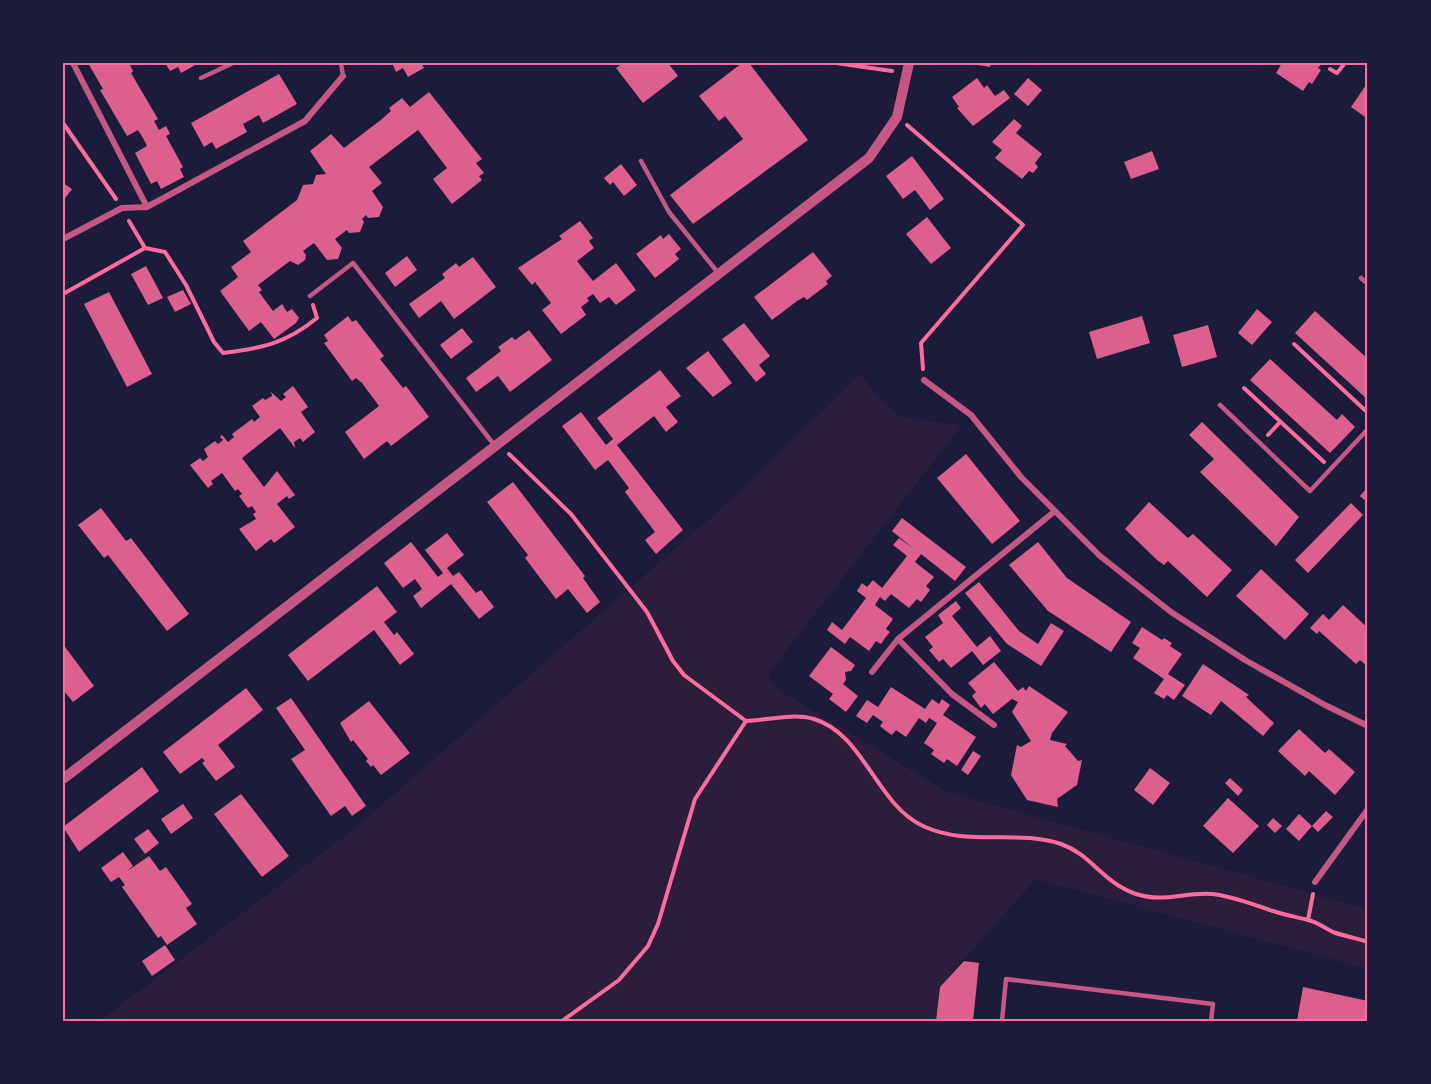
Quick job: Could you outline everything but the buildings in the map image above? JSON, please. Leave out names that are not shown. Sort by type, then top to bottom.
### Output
[{"type":"street","points":[[73,63],[147,207]]},
{"type":"street","points":[[63,779],[869,158],[897,117],[908,68]]},
{"type":"street","points":[[63,239],[122,208],[147,207],[305,121],[344,76]]},
{"type":"street","points":[[924,380],[971,415],[1021,477],[1100,556],[1171,612],[1245,660],[1324,705],[1368,726]]},
{"type":"street","points":[[872,672],[898,639],[1055,511]]},
{"type":"street","points":[[898,639],[952,693],[994,725]]},
{"type":"street","points":[[1315,882],[1368,809]]},
{"type":"lane","points":[[201,78],[233,63]]},
{"type":"lane","points":[[341,63],[344,76]]},
{"type":"lane","points":[[641,161],[669,212],[719,274]]},
{"type":"lane","points":[[310,296],[353,263],[495,446]]},
{"type":"lane","points":[[1361,278],[1368,284]]},
{"type":"lane","points":[[1220,405],[1310,491],[1368,429]]},
{"type":"lane","points":[[1002,1021],[1006,979],[1213,1004],[1211,1021]]},
{"type":"path","points":[[836,63],[908,68]]},
{"type":"path","points":[[1329,69],[1337,73],[1345,63]]},
{"type":"path","points":[[897,117],[1023,225],[921,343],[924,380]]},
{"type":"path","points":[[63,123],[122,208],[145,248]]},
{"type":"path","points":[[63,294],[145,248],[165,252],[186,285],[214,342],[223,353],[273,346],[299,332],[316,318],[310,296]]},
{"type":"path","points":[[1294,344],[1368,413]]},
{"type":"path","points":[[1244,388],[1331,469]]},
{"type":"path","points":[[495,446],[517,459],[571,514],[647,612],[669,654],[684,675],[746,721],[796,717],[814,719],[832,729],[843,738],[884,790],[912,820],[923,826],[986,839],[1041,839],[1062,844],[1088,860],[1107,880],[1139,895],[1168,899],[1212,894],[1308,920],[1334,932],[1368,942]]},
{"type":"path","points":[[562,1021],[619,980],[648,946],[658,924],[695,799],[746,721]]},
{"type":"path","points":[[1308,920],[1315,882]]},
{"type":"shaded area","points":[[861,373],[878,397],[900,417],[962,425],[768,674],[776,688],[947,792],[1368,909],[1368,969],[1036,879],[939,987],[936,1021],[99,1021],[354,829],[741,491]]}]
